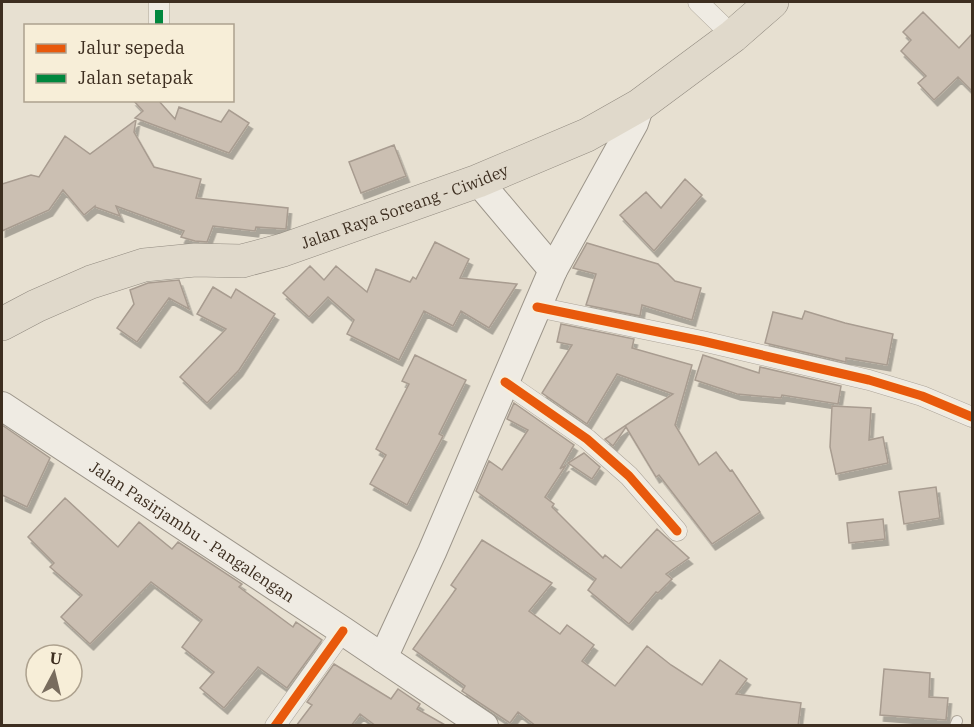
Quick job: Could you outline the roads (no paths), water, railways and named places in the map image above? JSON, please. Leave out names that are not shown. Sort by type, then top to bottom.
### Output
[{"type":"highway","name":"Jalan Raya Soreang - Ciwidey","points":[[2,324],[91,282],[144,265],[195,260],[242,261],[325,236],[478,181],[587,135],[640,105],[733,36],[772,2]]},
{"type":"main road","points":[[383,658],[432,552],[553,270],[629,132],[640,105]]},
{"type":"main road","points":[[478,181],[553,270]]},
{"type":"main road","name":"Jalan Pasirjambu - Pangalengan","points":[[2,406],[343,630],[484,726]]},
{"type":"street","points":[[159,2],[159,24]]},
{"type":"street","points":[[698,2],[733,36]]},
{"type":"street","points":[[537,308],[713,344],[869,380],[922,396],[972,417]]},
{"type":"street","points":[[505,382],[587,439],[629,476],[677,531]]},
{"type":"street","points":[[275,726],[343,630]]}]
